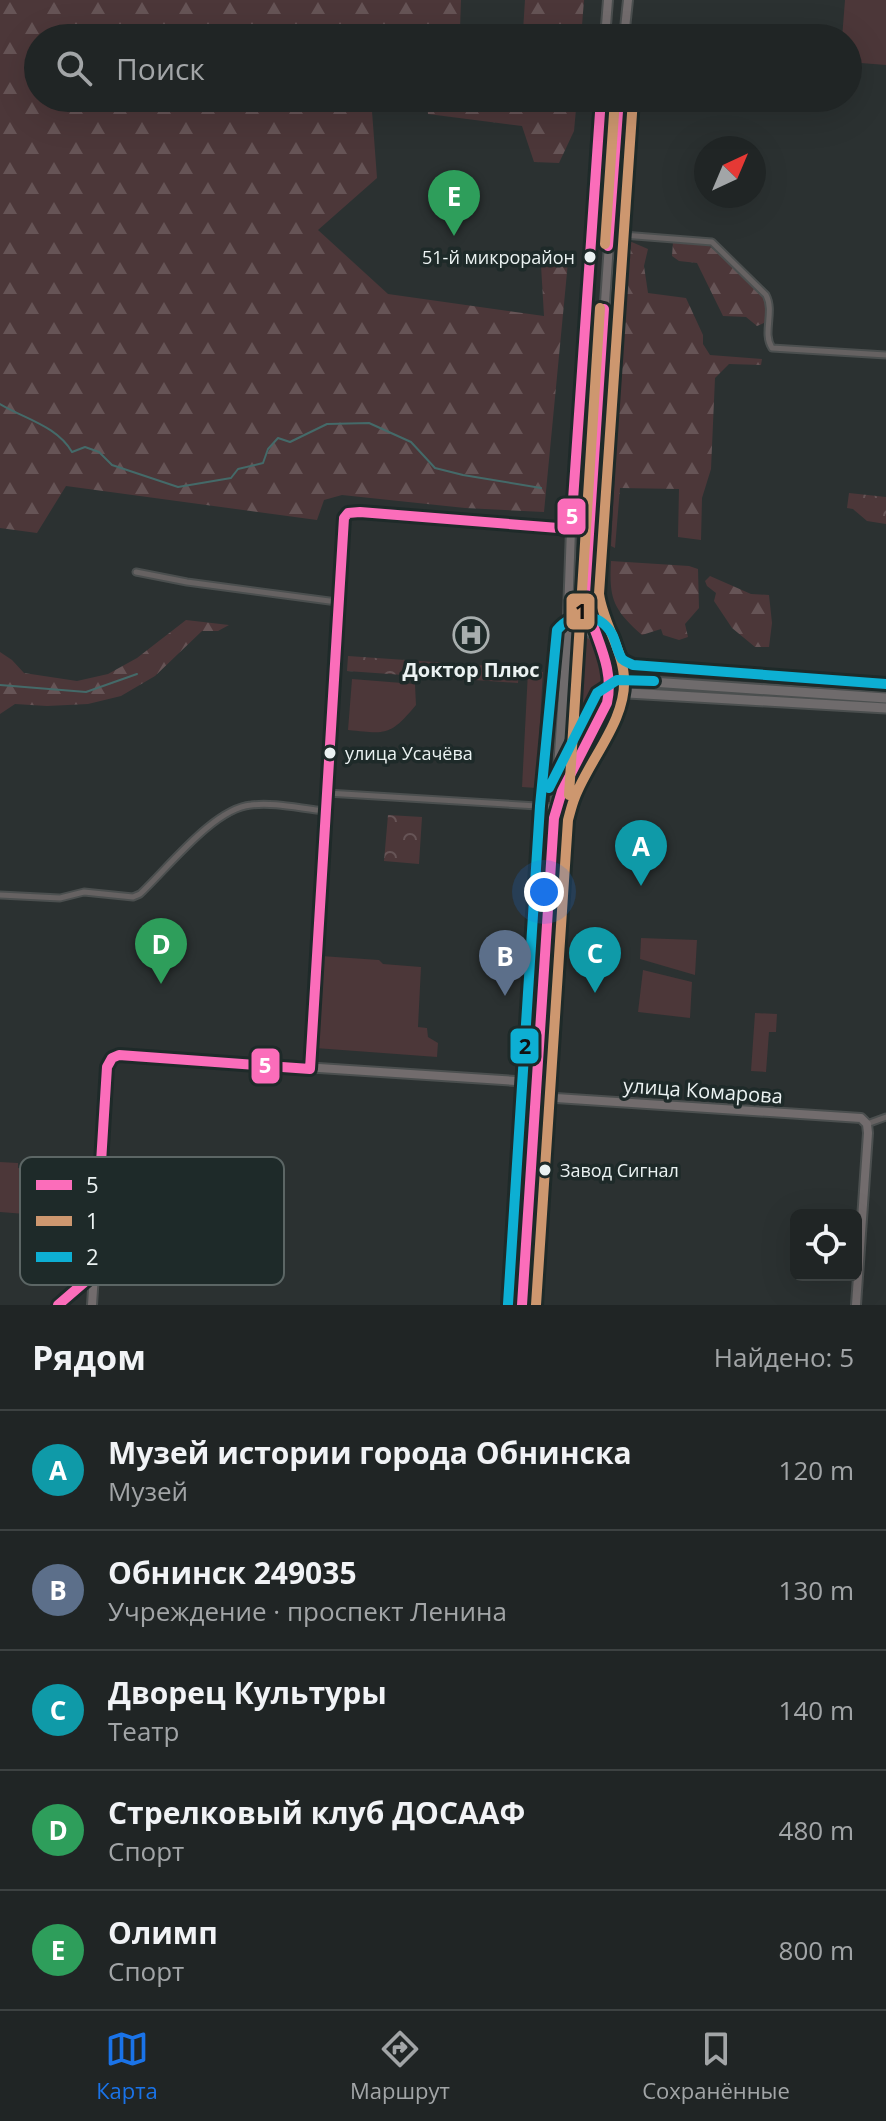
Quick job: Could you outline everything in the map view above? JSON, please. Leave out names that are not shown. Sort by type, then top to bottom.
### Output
[{"type":"main road","points":[[522,1305],[554,813],[567,643],[574,632],[591,631],[599,639],[612,683],[607,703],[554,813]]},
{"type":"main road","points":[[608,667],[618,675],[637,681],[886,698]]},
{"type":"main road","points":[[635,694],[637,681]]},
{"type":"main road","points":[[607,703],[620,694],[635,694],[886,708]]},
{"type":"main road","points":[[561,727],[565,735],[577,740],[593,731]]},
{"type":"street","points":[[606,24],[608,0]]},
{"type":"street","points":[[625,24],[628,0]]},
{"type":"street","points":[[567,643],[571,529],[600,112]]},
{"type":"street","points":[[599,639],[591,624],[585,594],[618,112]]},
{"type":"street","points":[[591,233],[712,242],[770,301],[768,342],[772,348],[886,355]]},
{"type":"street","points":[[310,1069],[344,518],[348,513],[391,513],[571,529]]},
{"type":"street","points":[[136,572],[337,602]]},
{"type":"street","points":[[327,793],[554,813]]},
{"type":"street","points":[[0,895],[60,898],[76,892],[133,897],[140,894],[209,825],[249,805],[326,811]]},
{"type":"street","name":"улица Комарова","points":[[101,1157],[107,1067],[112,1058],[119,1055],[516,1081],[556,1098],[852,1116],[867,1124]]},
{"type":"street","points":[[856,1305],[867,1124],[886,1117]]},
{"type":"street","points":[[58,1305],[81,1285]]},
{"type":"street","points":[[92,1305],[93,1285]]},
{"type":"green space","points":[[0,0],[461,0],[460,24],[24,24],[24,112],[372,112],[377,178],[318,230],[388,294],[544,316],[541,265],[550,259],[568,262],[544,512],[465,508],[342,495],[324,500],[317,520],[66,486],[37,533],[0,528]]},
{"type":"green space","points":[[525,0],[584,0],[582,24],[523,24]]},
{"type":"green space","points":[[845,0],[886,0],[886,65],[862,63],[862,24],[843,24]]},
{"type":"green space","points":[[576,112],[574,131],[559,163],[534,162],[522,126],[428,114]]},
{"type":"green space","points":[[627,240],[648,249],[644,266],[648,293],[686,298],[710,355],[762,359],[761,365],[729,364],[715,378],[711,469],[702,498],[701,540],[678,537],[679,489],[620,488],[615,548],[611,546]]},
{"type":"green space","points":[[673,242],[707,244],[748,278],[767,300],[764,323],[757,326],[746,317],[723,316],[697,263],[679,261],[672,256]]},
{"type":"green space","points":[[849,493],[886,497],[886,524],[867,521],[853,509],[847,508]]},
{"type":"green space","points":[[611,561],[698,569],[699,608],[685,624],[688,637],[679,640],[663,635],[661,629],[642,635],[632,626],[619,610],[612,594]]},
{"type":"green space","points":[[710,576],[751,594],[769,595],[772,623],[769,647],[755,647],[732,628],[714,601],[716,593],[707,586],[705,581]]},
{"type":"green space","points":[[186,620],[229,625],[218,631],[202,631],[155,676],[121,696],[88,704],[15,704],[0,714],[0,652],[24,673],[77,681],[108,674],[137,658]]},
{"type":"green space","points":[[586,633],[605,664],[609,688],[589,728],[576,735],[568,729],[572,641],[578,634]]},
{"type":"green space","points":[[348,656],[519,668],[518,683],[347,671]]},
{"type":"green space","points":[[528,671],[543,672],[536,788],[522,787]]},
{"type":"green space","points":[[352,679],[415,684],[416,705],[400,723],[387,731],[348,730]]},
{"type":"green space","points":[[388,815],[422,817],[419,864],[384,861]]},
{"type":"green space","points":[[641,938],[697,940],[695,975],[640,959]]},
{"type":"green space","points":[[321,956],[421,967],[418,1027],[427,1028],[428,1037],[438,1043],[437,1057],[315,1048]]},
{"type":"green space","points":[[643,970],[692,982],[690,1018],[638,1012]]},
{"type":"green space","points":[[755,1013],[777,1014],[776,1032],[769,1032],[766,1072],[751,1071]]},
{"type":"green space","points":[[0,1162],[18,1163],[20,1214],[0,1212]]},
{"type":"waterway","points":[[0,404],[49,429],[72,452],[85,447],[99,452],[112,465],[178,487],[231,478],[238,469],[263,463],[268,449],[278,438],[290,442],[327,424],[369,423],[411,442],[435,468],[541,488]]},
{"type":"waterway","points":[[0,685],[86,692],[137,674]]},
{"type":"transit line","name":"5","points":[[101,1157],[107,1067],[112,1058],[119,1055],[310,1069],[344,518],[348,513],[360,512],[571,529],[600,112]]},
{"type":"transit line","name":"1","points":[[605,244],[614,112]]},
{"type":"transit line","name":"5","points":[[608,246],[618,112]]},
{"type":"transit line","name":"1","points":[[536,1305],[568,820],[582,782],[614,724],[623,693],[623,666],[599,594],[632,112]]},
{"type":"transit line","name":"1","points":[[569,795],[600,308]]},
{"type":"transit line","name":"5","points":[[522,1305],[554,818],[562,791],[607,703],[609,688],[605,661],[585,594],[604,309]]},
{"type":"transit line","name":"2","points":[[508,1304],[540,806],[557,630],[578,617],[600,621],[613,637],[622,659],[633,665],[886,684]]},
{"type":"transit line","name":"2","points":[[549,788],[597,693],[617,680],[654,681]]},
{"type":"transit line","name":"5","points":[[58,1305],[81,1285]]},
{"type":"place","name":"Олимп","points":[[454,236]]},
{"type":"place","name":"51-й микрорайон","points":[[590,257]]},
{"type":"place","name":"Доктор Плюс","points":[[471,635]]},
{"type":"place","name":"улица Усачёва","points":[[330,753]]},
{"type":"place","name":"Музей истории города Обнинска","points":[[641,886]]},
{"type":"place","name":"Стрелковый клуб ДОСААФ","points":[[161,984]]},
{"type":"place","name":"Дворец Культуры","points":[[595,993]]},
{"type":"place","name":"Обнинск 249035","points":[[505,996]]},
{"type":"place","name":"Завод Сигнал","points":[[545,1170]]}]
